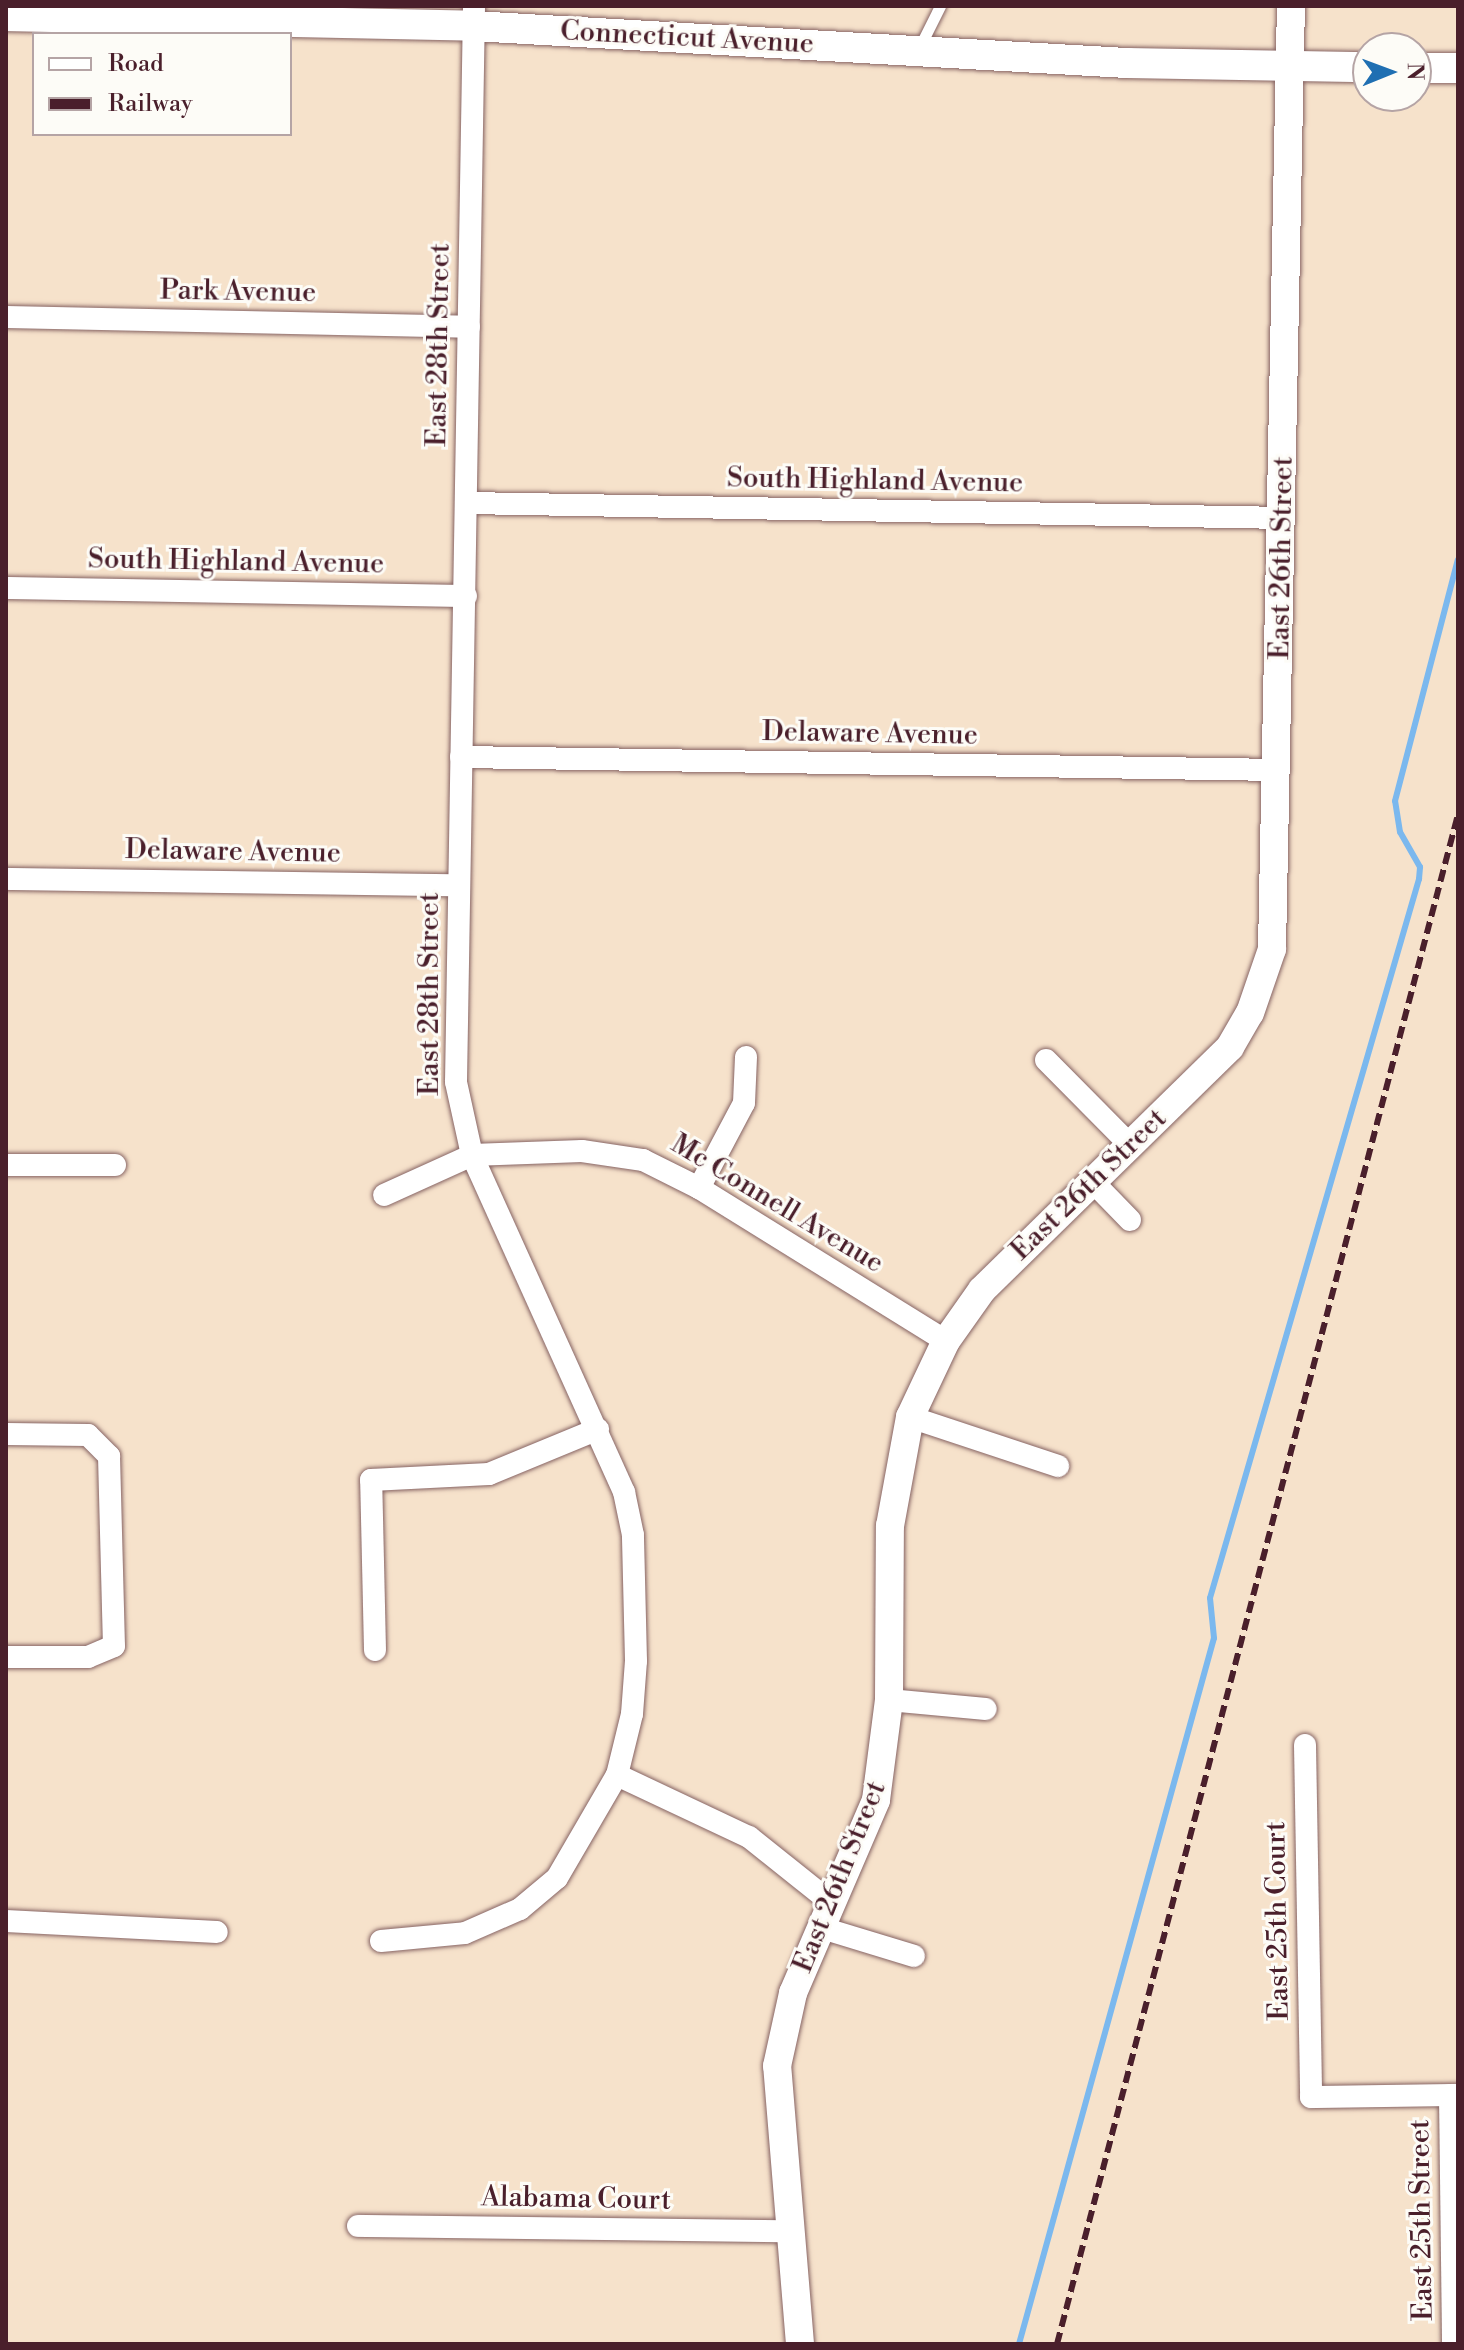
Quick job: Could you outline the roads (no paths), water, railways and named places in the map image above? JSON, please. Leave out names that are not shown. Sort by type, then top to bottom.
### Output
[{"type":"main road","name":"Connecticut Avenue","points":[[6,16],[474,16],[918,51],[1352,67]]},
{"type":"main road","points":[[1432,68],[1458,68]]},
{"type":"street","name":"East 26th Street","points":[[800,2344],[777,2066],[793,1993],[876,1800],[889,1700],[890,1526],[910,1417],[946,1341],[1009,1260],[1131,1146],[1230,1047],[1266,977],[1276,920],[1291,6]]},
{"type":"street","name":"East 28th Street","points":[[381,1941],[465,1933],[520,1909],[557,1878],[617,1775],[632,1714],[635,1558],[624,1492],[472,1155],[456,1082],[474,16]]},
{"type":"street","name":"Park Avenue","points":[[6,317],[469,327]]},
{"type":"street","name":"South Highland Avenue","points":[[467,503],[1282,518]]},
{"type":"street","name":"South Highland Avenue","points":[[6,588],[466,596]]},
{"type":"street","name":"Delaware Avenue","points":[[461,757],[1278,770]]},
{"type":"street","name":"Delaware Avenue","points":[[6,879],[459,885]]},
{"type":"street","points":[[699,1188],[744,1103],[746,1057]]},
{"type":"street","points":[[1046,1060],[1131,1146]]},
{"type":"street","name":"Mc Connell Avenue","points":[[384,1195],[472,1155],[607,1153],[643,1160],[699,1188],[946,1341]]},
{"type":"street","points":[[6,1165],[115,1165]]},
{"type":"street","points":[[1093,1182],[1130,1220]]},
{"type":"street","points":[[910,1417],[1058,1466]]},
{"type":"street","points":[[375,1650],[371,1480],[489,1474],[598,1429]]},
{"type":"street","points":[[6,1434],[88,1435],[109,1456],[114,1646],[88,1657],[6,1657]]},
{"type":"street","points":[[889,1700],[986,1709]]},
{"type":"street","name":"East 25th Court","points":[[1305,1745],[1311,2097],[1454,2095]]},
{"type":"street","points":[[617,1775],[749,1837],[827,1916],[914,1956]]},
{"type":"street","points":[[6,1921],[217,1932]]},
{"type":"street","name":"East 25th Street","points":[[1453,2344],[1454,2095]]},
{"type":"street","name":"Alabama Court","points":[[358,2226],[792,2231]]},
{"type":"lane","points":[[918,51],[940,6]]},
{"type":"waterway","points":[[1019,2344],[1214,1638],[1210,1598],[1419,879],[1420,867],[1400,832],[1395,801],[1458,560]]},
{"type":"railway","points":[[1057,2344],[1458,814]]}]
